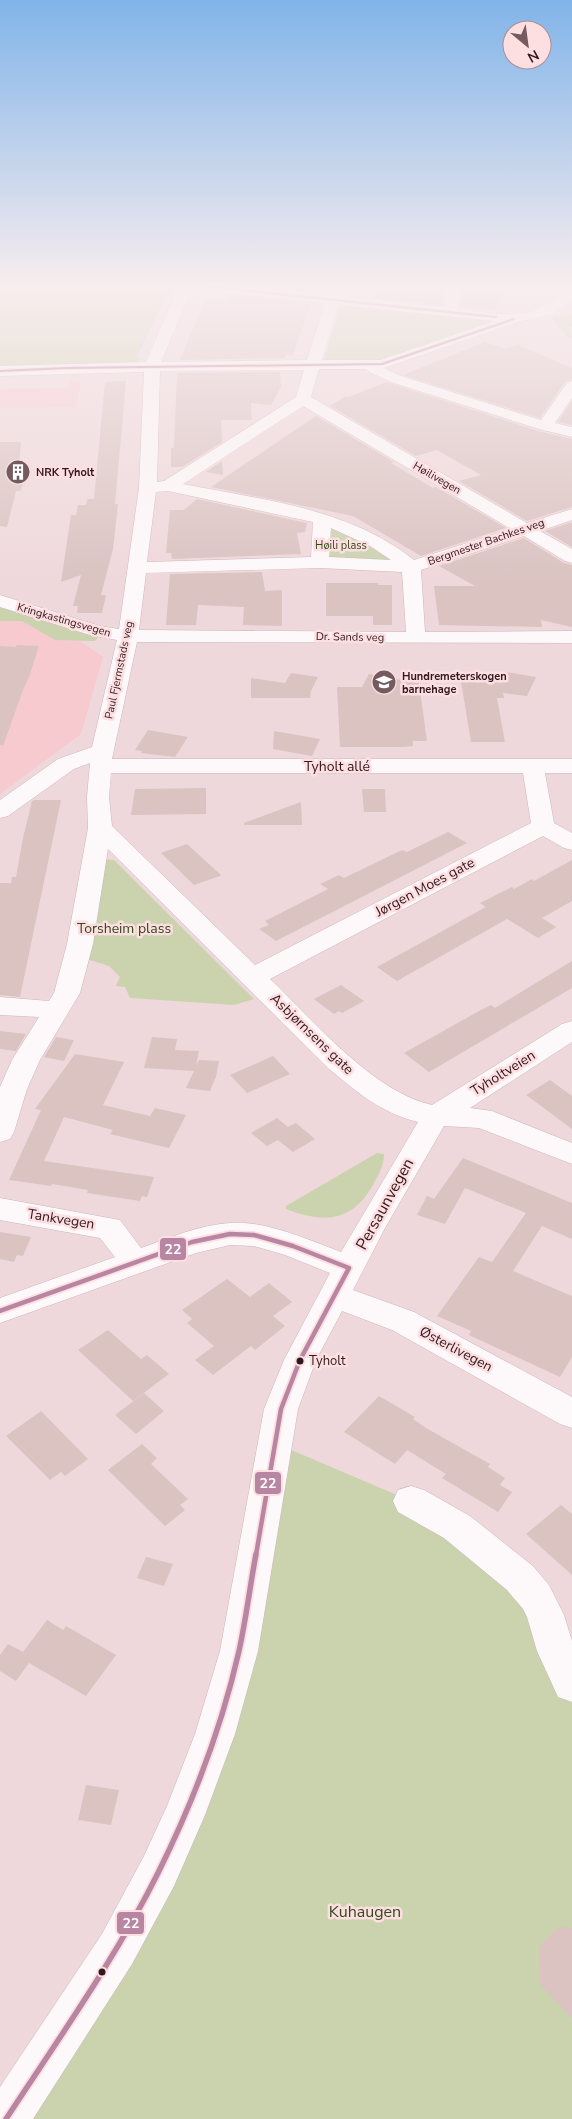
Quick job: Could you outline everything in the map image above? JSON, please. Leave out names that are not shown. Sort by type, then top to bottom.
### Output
[{"type":"street","name":"Paul Fjermstads veg","points":[[0,1132],[13,1088],[26,1060],[67,993],[77,956],[100,828],[98,797],[101,759],[128,636],[136,568],[158,487],[151,439],[152,385]]},
{"type":"street","points":[[158,487],[303,399],[307,385]]},
{"type":"street","points":[[415,385],[545,426],[572,432]]},
{"type":"street","points":[[545,426],[572,386]]},
{"type":"street","name":"Høilivegen","points":[[303,399],[572,558]]},
{"type":"street","points":[[158,487],[322,518],[349,527],[370,538],[397,554],[412,567]]},
{"type":"street","name":"Bergmester Bachkes veg","points":[[416,638],[412,567],[438,560],[572,514]]},
{"type":"street","points":[[320,562],[322,518]]},
{"type":"street","points":[[136,568],[320,562],[412,567]]},
{"type":"street","name":"Kringkastingsvegen","points":[[0,601],[97,631],[128,636]]},
{"type":"street","name":"Dr. Sands veg","points":[[128,636],[572,637]]},
{"type":"street","name":"Tyholt allé","points":[[0,811],[66,764],[101,759],[572,766]]},
{"type":"street","points":[[534,766],[543,826],[572,843]]},
{"type":"street","name":"Jørgen Moes gate","points":[[253,977],[543,826]]},
{"type":"street","name":"Asbjørnsens gate","points":[[100,828],[366,1085],[409,1110],[436,1116],[482,1118],[572,1154]]},
{"type":"street","points":[[0,1006],[55,1010]]},
{"type":"street","name":"Tyholtveien","points":[[436,1116],[572,1030]]},
{"type":"street","name":"Persaunvegen","points":[[6,2119],[117,1949],[159,1871],[184,1814],[215,1734],[239,1652],[281,1409],[300,1360],[371,1225],[436,1116]]},
{"type":"street","name":"Tankvegen","points":[[0,1208],[109,1228],[121,1242],[134,1263]]},
{"type":"street","points":[[0,1311],[192,1242],[230,1234],[254,1235],[293,1246],[342,1282]]},
{"type":"street","name":"Østerlivegen","points":[[342,1282],[403,1321],[539,1394],[572,1414]]},
{"type":"street","points":[[411,1501],[457,1527],[520,1578],[536,1597],[545,1615],[556,1651],[572,1684]]},
{"type":"shaded area","points":[[69,385],[80,385],[76,407],[0,408],[0,389],[68,388]]},
{"type":"shaded area","points":[[0,612],[74,637],[103,657],[81,734],[0,794]]},
{"type":"green space","name":"Høili plass","points":[[326,525],[347,530],[397,562],[328,560]]},
{"type":"green space","points":[[0,605],[99,636],[95,641],[55,640],[22,621],[0,621]]},
{"type":"green space","name":"Torsheim plass","points":[[95,859],[114,860],[254,999],[234,1005],[130,998],[125,987],[116,986],[120,977],[109,966],[77,956]]},
{"type":"green space","points":[[377,1153],[384,1154],[382,1166],[366,1196],[357,1206],[337,1216],[325,1218],[300,1214],[286,1209],[286,1206]]},
{"type":"green space","name":"Kuhaugen","points":[[275,1443],[411,1501],[520,1578],[572,1684],[572,2119],[7,2119],[159,1871],[243,1625]]},
{"type":"building","points":[[105,385],[126,385],[115,504],[118,504],[113,549],[101,595],[106,595],[102,613],[77,613],[78,606],[73,606],[81,575],[61,582],[71,515],[76,515],[78,505],[86,505],[87,499],[94,499]]},
{"type":"building","points":[[177,385],[281,385],[271,405],[251,403],[252,420],[221,420],[222,442],[182,467],[171,467],[171,448],[174,448]]},
{"type":"building","points":[[379,385],[395,385],[538,431],[572,439],[572,507],[527,521],[459,481],[481,475],[437,450],[416,456],[330,406],[346,396],[357,394]]},
{"type":"building","points":[[434,385],[563,385],[540,418]]},
{"type":"building","points":[[572,401],[572,425],[558,422]]},
{"type":"building","points":[[316,416],[394,462],[391,463],[433,488],[436,487],[506,528],[421,556],[353,516],[211,487]]},
{"type":"building","name":"NRK Tyholt","points":[[0,442],[21,442],[19,466],[27,466],[21,491],[16,491],[7,527],[0,526]]},
{"type":"building","points":[[222,461],[223,475],[206,472]]},
{"type":"building","points":[[197,499],[307,523],[305,532],[297,533],[301,554],[172,559],[171,553],[166,553],[170,510],[184,510]]},
{"type":"building","points":[[572,522],[572,547],[545,531]]},
{"type":"building","points":[[524,538],[564,563],[572,565],[572,627],[541,620],[542,627],[439,625],[434,586],[475,586],[439,566]]},
{"type":"building","points":[[262,572],[265,591],[282,590],[282,626],[243,625],[244,607],[198,605],[196,625],[166,625],[170,574]]},
{"type":"building","points":[[326,583],[378,583],[378,585],[392,585],[392,625],[373,625],[373,616],[326,616]]},
{"type":"building","points":[[17,645],[39,646],[3,746],[0,745],[0,646],[16,647]]},
{"type":"building","points":[[506,672],[536,677],[527,696],[503,693],[504,698],[497,698],[505,742],[471,742],[460,675],[501,683]]},
{"type":"building","points":[[291,673],[318,677],[311,691],[310,698],[251,698],[251,678],[285,683]]},
{"type":"building","points":[[369,674],[419,683],[427,741],[413,741],[413,746],[404,747],[340,747],[337,687],[362,687]]},
{"type":"building","points":[[148,730],[188,737],[175,757],[141,753],[142,751],[135,750]]},
{"type":"building","points":[[274,731],[320,739],[312,756],[273,749]]},
{"type":"building","points":[[206,788],[206,814],[131,815],[135,789]]},
{"type":"building","points":[[362,789],[385,789],[386,812],[364,812]]},
{"type":"building","points":[[61,800],[20,997],[0,995],[0,883],[11,883],[12,877],[16,877],[23,838],[32,801]]},
{"type":"building","points":[[301,802],[302,825],[244,825],[244,823]]},
{"type":"building","points":[[448,832],[467,843],[276,941],[259,929],[269,925],[265,921],[328,889],[320,884],[339,875],[344,878],[402,850],[407,852]]},
{"type":"building","points":[[187,844],[221,875],[194,885],[161,853]]},
{"type":"building","points":[[572,860],[572,901],[542,918],[556,927],[538,938],[507,919],[397,981],[377,967],[486,907],[480,903],[512,887],[514,889],[532,879],[534,881]]},
{"type":"building","points":[[572,961],[572,988],[429,1072],[404,1053],[491,1005],[495,1008]]},
{"type":"building","points":[[341,985],[364,1001],[342,1013],[339,1011],[334,1014],[314,999]]},
{"type":"building","points":[[0,1031],[26,1034],[16,1051],[0,1049]]},
{"type":"building","points":[[56,1037],[74,1040],[64,1061],[44,1057]]},
{"type":"building","points":[[152,1037],[177,1039],[175,1050],[199,1051],[196,1066],[199,1060],[219,1061],[216,1077],[210,1091],[186,1088],[194,1071],[144,1068]]},
{"type":"building","points":[[75,1054],[124,1062],[103,1105],[150,1116],[155,1108],[186,1115],[169,1148],[110,1134],[113,1130],[64,1117],[44,1161],[154,1177],[147,1197],[142,1196],[140,1201],[87,1193],[88,1190],[52,1184],[51,1186],[9,1180],[41,1110],[35,1109]]},
{"type":"building","points":[[273,1056],[290,1074],[247,1093],[230,1075]]},
{"type":"building","points":[[550,1080],[572,1096],[572,1129],[526,1095]]},
{"type":"building","points":[[277,1118],[288,1127],[296,1123],[315,1139],[293,1152],[278,1140],[267,1146],[251,1133]]},
{"type":"building","points":[[463,1158],[572,1203],[572,1239],[542,1226],[513,1271],[572,1296],[572,1357],[560,1377],[469,1335],[471,1331],[437,1316],[479,1257],[492,1262],[526,1213],[465,1188],[445,1224],[417,1215],[427,1196],[434,1199]]},
{"type":"building","points":[[0,1232],[31,1237],[23,1256],[17,1255],[14,1262],[0,1259]]},
{"type":"building","points":[[227,1279],[250,1297],[269,1283],[292,1302],[273,1316],[285,1326],[255,1350],[251,1346],[213,1375],[195,1360],[214,1346],[187,1323],[192,1319],[182,1310]]},
{"type":"building","points":[[108,1330],[141,1359],[147,1355],[169,1374],[133,1401],[78,1350]]},
{"type":"building","points":[[144,1393],[164,1411],[136,1434],[115,1415]]},
{"type":"building","points":[[379,1396],[415,1417],[413,1419],[426,1428],[490,1464],[488,1467],[505,1478],[500,1485],[512,1492],[498,1512],[442,1478],[446,1474],[407,1450],[395,1464],[344,1432]]},
{"type":"building","points":[[41,1411],[88,1459],[65,1476],[61,1472],[50,1480],[6,1436]]},
{"type":"building","points":[[142,1444],[157,1458],[151,1464],[188,1499],[180,1505],[185,1510],[165,1526],[108,1470]]},
{"type":"building","points":[[561,1505],[572,1514],[572,1575],[526,1534]]},
{"type":"building","points":[[146,1557],[173,1564],[164,1586],[137,1578]]},
{"type":"building","points":[[47,1620],[63,1630],[66,1626],[116,1655],[86,1696],[29,1663],[16,1681],[0,1671],[0,1655],[8,1644],[23,1652]]},
{"type":"building","points":[[86,1785],[119,1790],[111,1825],[78,1820]]},
{"type":"building","points":[[558,1927],[572,1928],[572,2019],[540,1984],[539,1947]]},
{"type":"transit line","name":"22","points":[[0,1311],[192,1242],[230,1234],[254,1235],[293,1246],[349,1268]]},
{"type":"transit line","name":"22","points":[[6,2119],[117,1949],[159,1871],[184,1815],[215,1734],[239,1651],[281,1409],[300,1360],[349,1268]]},
{"type":"place","name":"NRK Tyholt","points":[[18,472]]},
{"type":"place","name":"Hundremeterskogen barnehage","points":[[384,682]]},
{"type":"place","name":"Tyholt","points":[[300,1361]]}]
